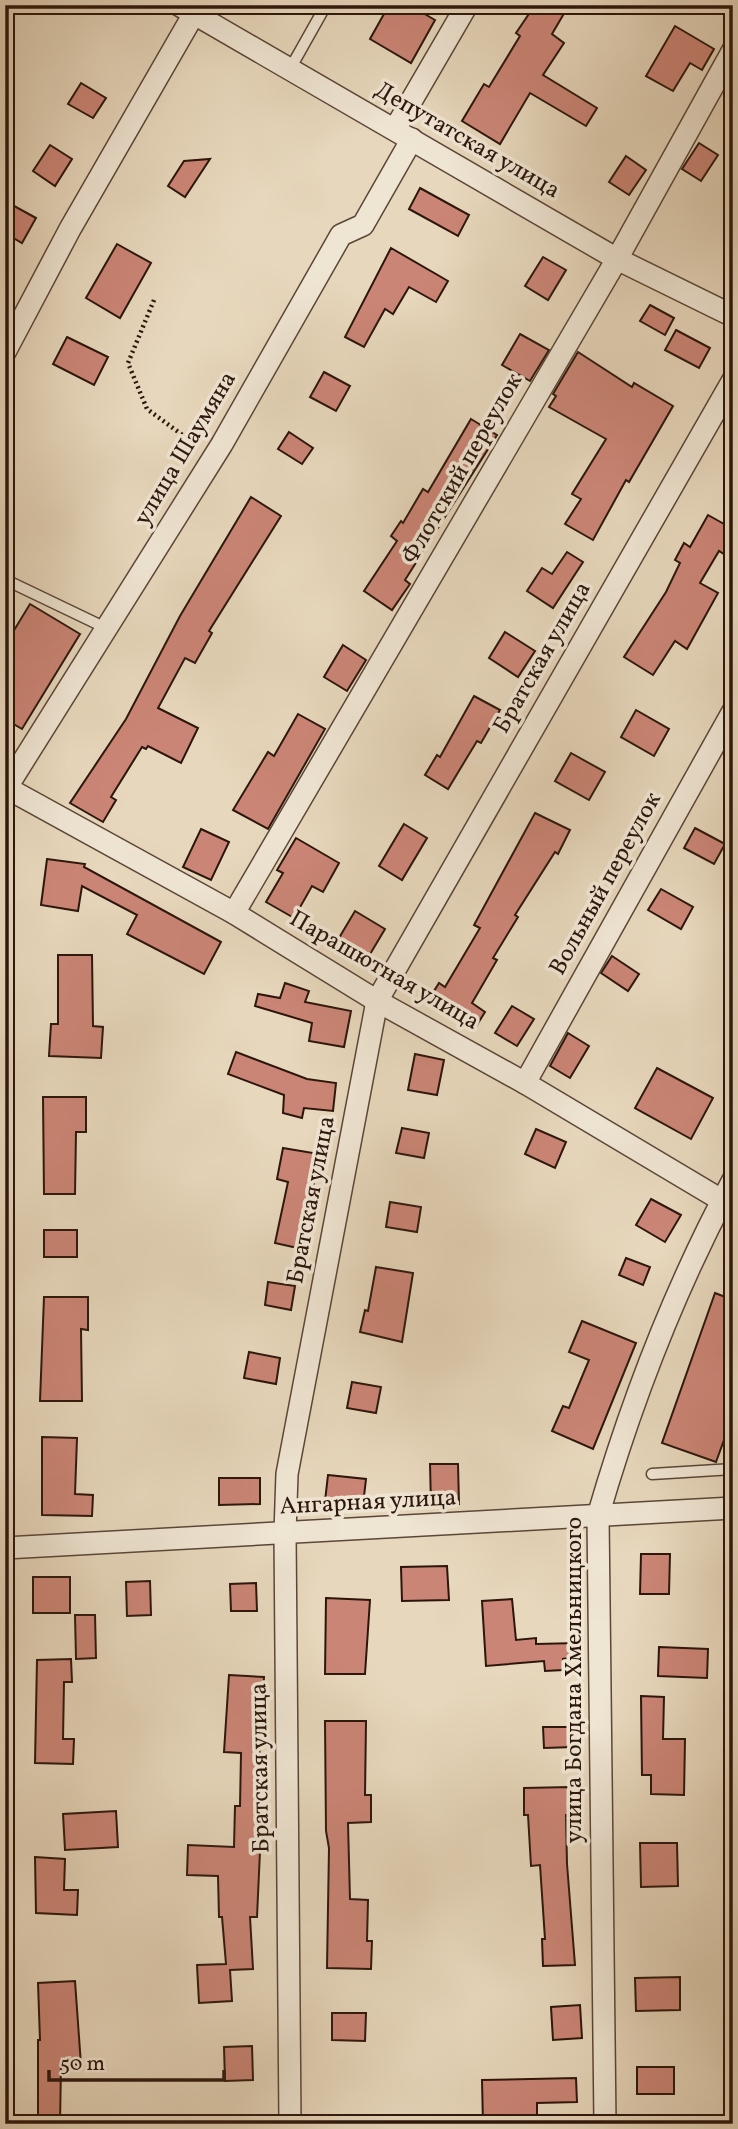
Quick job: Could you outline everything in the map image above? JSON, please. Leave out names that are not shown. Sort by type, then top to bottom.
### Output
[{"type":"street","name":"улица Шаумяна","points":[[5,788],[213,458],[341,235],[363,225],[403,134],[467,5]]},
{"type":"street","name":"Депутатская улица","points":[[191,8],[290,69],[617,259],[733,316]]},
{"type":"street","points":[[5,352],[191,8]]},
{"type":"street","name":"Флотский переулок","points":[[234,913],[617,259],[733,50]]},
{"type":"street","name":"Братская улица","points":[[290,2124],[285,1533],[288,1474],[376,1001],[733,380]]},
{"type":"street","name":"Вольный переулок","points":[[525,1083],[733,710]]},
{"type":"street","name":"Парашютная улица","points":[[5,788],[234,913],[376,1001],[525,1083],[727,1204]]},
{"type":"street","name":"улица Богдана Хмельницкого","points":[[605,2124],[598,1516],[622,1434],[660,1329],[727,1204],[733,1180]]},
{"type":"street","name":"Ангарная улица","points":[[5,1548],[733,1507]]},
{"type":"lane","points":[[290,69],[326,5]]},
{"type":"lane","points":[[5,590],[10,582],[106,628]]},
{"type":"lane","points":[[652,1475],[733,1469]]},
{"type":"path","points":[[154,300],[128,363],[147,409],[213,458]]},
{"type":"building","points":[[389,5],[409,5],[435,20],[411,63],[370,39]]},
{"type":"building","points":[[535,5],[569,5],[552,34],[564,43],[543,75],[597,108],[586,126],[530,93],[500,144],[462,121],[484,84],[489,87],[520,36],[516,33]]},
{"type":"building","points":[[675,26],[714,49],[702,70],[690,63],[673,91],[646,76]]},
{"type":"building","points":[[81,83],[106,98],[93,118],[68,104]]},
{"type":"building","points":[[699,143],[718,155],[701,181],[682,169]]},
{"type":"building","points":[[50,145],[72,159],[55,186],[33,171]]},
{"type":"building","points":[[626,156],[646,170],[629,195],[609,182]]},
{"type":"building","points":[[210,159],[185,197],[168,186],[184,161]]},
{"type":"building","points":[[420,188],[469,215],[458,236],[409,209]]},
{"type":"building","points":[[5,201],[36,218],[22,243],[5,233]]},
{"type":"building","points":[[117,244],[151,263],[120,318],[86,298]]},
{"type":"building","points":[[391,248],[448,281],[436,302],[409,287],[393,314],[385,309],[364,347],[345,337]]},
{"type":"building","points":[[543,257],[566,270],[548,300],[525,286]]},
{"type":"building","points":[[650,305],[674,318],[665,335],[640,321]]},
{"type":"building","points":[[676,330],[710,348],[699,368],[665,350]]},
{"type":"building","points":[[520,334],[549,350],[530,381],[502,365]]},
{"type":"building","points":[[67,337],[108,357],[94,385],[53,364]]},
{"type":"building","points":[[578,352],[632,387],[634,383],[673,406],[629,482],[626,480],[593,540],[565,524],[581,499],[572,494],[606,439],[549,407],[556,396],[553,394]]},
{"type":"building","points":[[324,372],[350,386],[336,411],[310,397]]},
{"type":"building","points":[[471,419],[497,435],[405,580],[410,584],[392,610],[364,591],[397,541],[391,536],[401,521],[403,523],[423,489],[428,492]]},
{"type":"building","points":[[289,432],[313,448],[302,464],[278,449]]},
{"type":"building","points":[[251,497],[281,516],[209,631],[212,633],[195,663],[185,658],[158,708],[198,728],[181,763],[148,746],[146,749],[142,747],[111,797],[116,800],[103,822],[70,803],[126,719],[180,616]]},
{"type":"building","points":[[708,515],[733,529],[733,560],[719,551],[700,583],[718,593],[687,649],[675,641],[653,675],[624,657],[666,592],[680,563],[675,560],[684,543],[690,547]]},
{"type":"building","points":[[567,552],[583,562],[553,608],[527,591],[542,568],[552,574]]},
{"type":"building","points":[[30,604],[80,634],[22,729],[5,719],[5,645]]},
{"type":"building","points":[[505,632],[535,651],[518,677],[489,658]]},
{"type":"building","points":[[343,645],[366,660],[347,691],[324,677]]},
{"type":"building","points":[[474,696],[500,710],[481,743],[477,741],[448,789],[425,775],[437,755],[440,757]]},
{"type":"building","points":[[636,710],[669,729],[654,756],[621,737]]},
{"type":"building","points":[[298,714],[325,729],[268,829],[233,810],[268,752],[274,756]]},
{"type":"building","points":[[571,753],[605,772],[589,800],[555,781]]},
{"type":"building","points":[[535,813],[570,830],[558,854],[555,852],[515,915],[518,917],[493,958],[497,960],[472,1003],[485,1012],[475,1028],[429,999],[439,983],[445,987],[480,928],[474,925]]},
{"type":"building","points":[[404,824],[427,838],[402,880],[379,866]]},
{"type":"building","points":[[695,828],[725,844],[714,864],[684,848]]},
{"type":"building","points":[[201,829],[229,842],[211,880],[183,867]]},
{"type":"building","points":[[296,838],[339,863],[323,892],[312,886],[294,918],[266,902],[283,873],[277,870]]},
{"type":"building","points":[[47,859],[85,864],[84,867],[221,942],[204,974],[127,934],[137,915],[82,886],[78,911],[41,905]]},
{"type":"building","points":[[661,889],[693,907],[681,929],[648,910]]},
{"type":"building","points":[[355,911],[385,929],[366,961],[336,943]]},
{"type":"building","points":[[58,955],[92,955],[93,1026],[103,1027],[101,1058],[49,1056],[51,1024],[58,1024]]},
{"type":"building","points":[[612,956],[639,974],[628,991],[601,973]]},
{"type":"building","points":[[285,983],[309,991],[305,1002],[351,1011],[344,1047],[309,1041],[312,1023],[255,1006],[258,994],[280,998]]},
{"type":"building","points":[[512,1006],[534,1019],[517,1046],[495,1033]]},
{"type":"building","points":[[568,1033],[589,1046],[570,1078],[550,1066]]},
{"type":"building","points":[[236,1052],[307,1079],[336,1083],[333,1111],[304,1108],[302,1118],[283,1113],[284,1095],[228,1074]]},
{"type":"building","points":[[415,1054],[444,1060],[437,1095],[408,1090]]},
{"type":"building","points":[[657,1068],[713,1098],[691,1139],[635,1108]]},
{"type":"building","points":[[43,1097],[86,1097],[86,1132],[76,1132],[75,1194],[44,1194]]},
{"type":"building","points":[[402,1128],[429,1133],[424,1158],[396,1153]]},
{"type":"building","points":[[536,1129],[566,1142],[555,1168],[525,1154]]},
{"type":"building","points":[[283,1148],[319,1154],[302,1249],[275,1243],[288,1182],[277,1179]]},
{"type":"building","points":[[651,1199],[681,1215],[665,1242],[636,1225]]},
{"type":"building","points":[[390,1202],[421,1207],[417,1232],[386,1227]]},
{"type":"building","points":[[44,1230],[77,1230],[77,1257],[44,1257]]},
{"type":"building","points":[[626,1258],[650,1267],[643,1285],[619,1275]]},
{"type":"building","points":[[376,1267],[413,1273],[402,1342],[360,1332],[365,1310],[368,1311]]},
{"type":"building","points":[[268,1282],[295,1286],[291,1310],[265,1305]]},
{"type":"building","points":[[715,1293],[733,1300],[733,1415],[716,1462],[662,1443]]},
{"type":"building","points":[[44,1297],[88,1297],[88,1330],[81,1329],[82,1401],[40,1401]]},
{"type":"building","points":[[582,1321],[636,1343],[593,1449],[552,1431],[563,1406],[569,1408],[589,1360],[569,1352]]},
{"type":"building","points":[[249,1352],[280,1358],[276,1384],[244,1378]]},
{"type":"building","points":[[352,1382],[381,1387],[376,1413],[347,1408]]},
{"type":"building","points":[[42,1437],[77,1438],[75,1494],[93,1495],[92,1516],[42,1515]]},
{"type":"building","points":[[430,1464],[458,1464],[459,1504],[431,1505]]},
{"type":"building","points":[[328,1475],[366,1479],[363,1505],[325,1501]]},
{"type":"building","points":[[219,1478],[260,1478],[260,1504],[219,1505]]},
{"type":"building","points":[[641,1554],[670,1554],[669,1594],[640,1594]]},
{"type":"building","points":[[447,1566],[449,1600],[402,1601],[401,1567]]},
{"type":"building","points":[[33,1577],[70,1577],[70,1613],[33,1613]]},
{"type":"building","points":[[150,1581],[151,1615],[127,1616],[126,1582]]},
{"type":"building","points":[[256,1583],[257,1611],[231,1611],[230,1584]]},
{"type":"building","points":[[326,1598],[370,1600],[365,1674],[325,1674]]},
{"type":"building","points":[[512,1599],[516,1640],[536,1638],[536,1644],[578,1643],[579,1657],[563,1659],[563,1670],[545,1671],[544,1661],[486,1666],[482,1601]]},
{"type":"building","points":[[75,1615],[95,1615],[96,1658],[76,1659]]},
{"type":"building","points":[[659,1647],[708,1649],[707,1678],[658,1676]]},
{"type":"building","points":[[71,1659],[72,1682],[64,1682],[63,1739],[74,1739],[73,1764],[35,1763],[37,1660]]},
{"type":"building","points":[[229,1675],[264,1677],[258,1775],[259,1807],[262,1807],[257,1917],[250,1917],[253,1969],[230,1970],[232,2001],[199,2003],[197,1965],[226,1964],[222,1917],[219,1917],[218,1876],[187,1875],[188,1845],[234,1847],[235,1806],[240,1806],[241,1753],[224,1752]]},
{"type":"building","points":[[641,1696],[664,1697],[663,1739],[685,1739],[684,1795],[651,1794],[651,1775],[642,1775]]},
{"type":"building","points":[[325,1721],[366,1721],[365,1795],[371,1795],[371,1822],[348,1823],[350,1899],[368,1900],[367,1941],[372,1941],[371,1969],[327,1968],[329,1848],[326,1831]]},
{"type":"building","points":[[543,1727],[573,1727],[574,1747],[544,1748]]},
{"type":"building","points":[[570,1787],[570,1815],[566,1815],[567,1864],[575,1965],[543,1966],[542,1939],[545,1939],[540,1865],[531,1866],[528,1815],[524,1815],[524,1788]]},
{"type":"building","points":[[116,1811],[118,1847],[65,1850],[63,1814]]},
{"type":"building","points":[[640,1843],[677,1843],[678,1886],[641,1887]]},
{"type":"building","points":[[35,1857],[65,1859],[64,1890],[78,1890],[77,1915],[36,1913]]},
{"type":"building","points":[[680,1977],[680,2010],[636,2011],[635,1978]]},
{"type":"building","points":[[75,1981],[81,2065],[61,2064],[60,2124],[38,2124],[38,1983]]},
{"type":"building","points":[[580,2005],[582,2038],[553,2040],[551,2007]]},
{"type":"building","points":[[332,2013],[366,2013],[365,2041],[332,2040]]},
{"type":"building","points":[[252,2046],[253,2080],[225,2081],[224,2047]]},
{"type":"building","points":[[637,2067],[674,2067],[674,2094],[637,2094]]},
{"type":"building","points":[[576,2078],[577,2102],[537,2103],[537,2124],[483,2124],[482,2080]]}]
